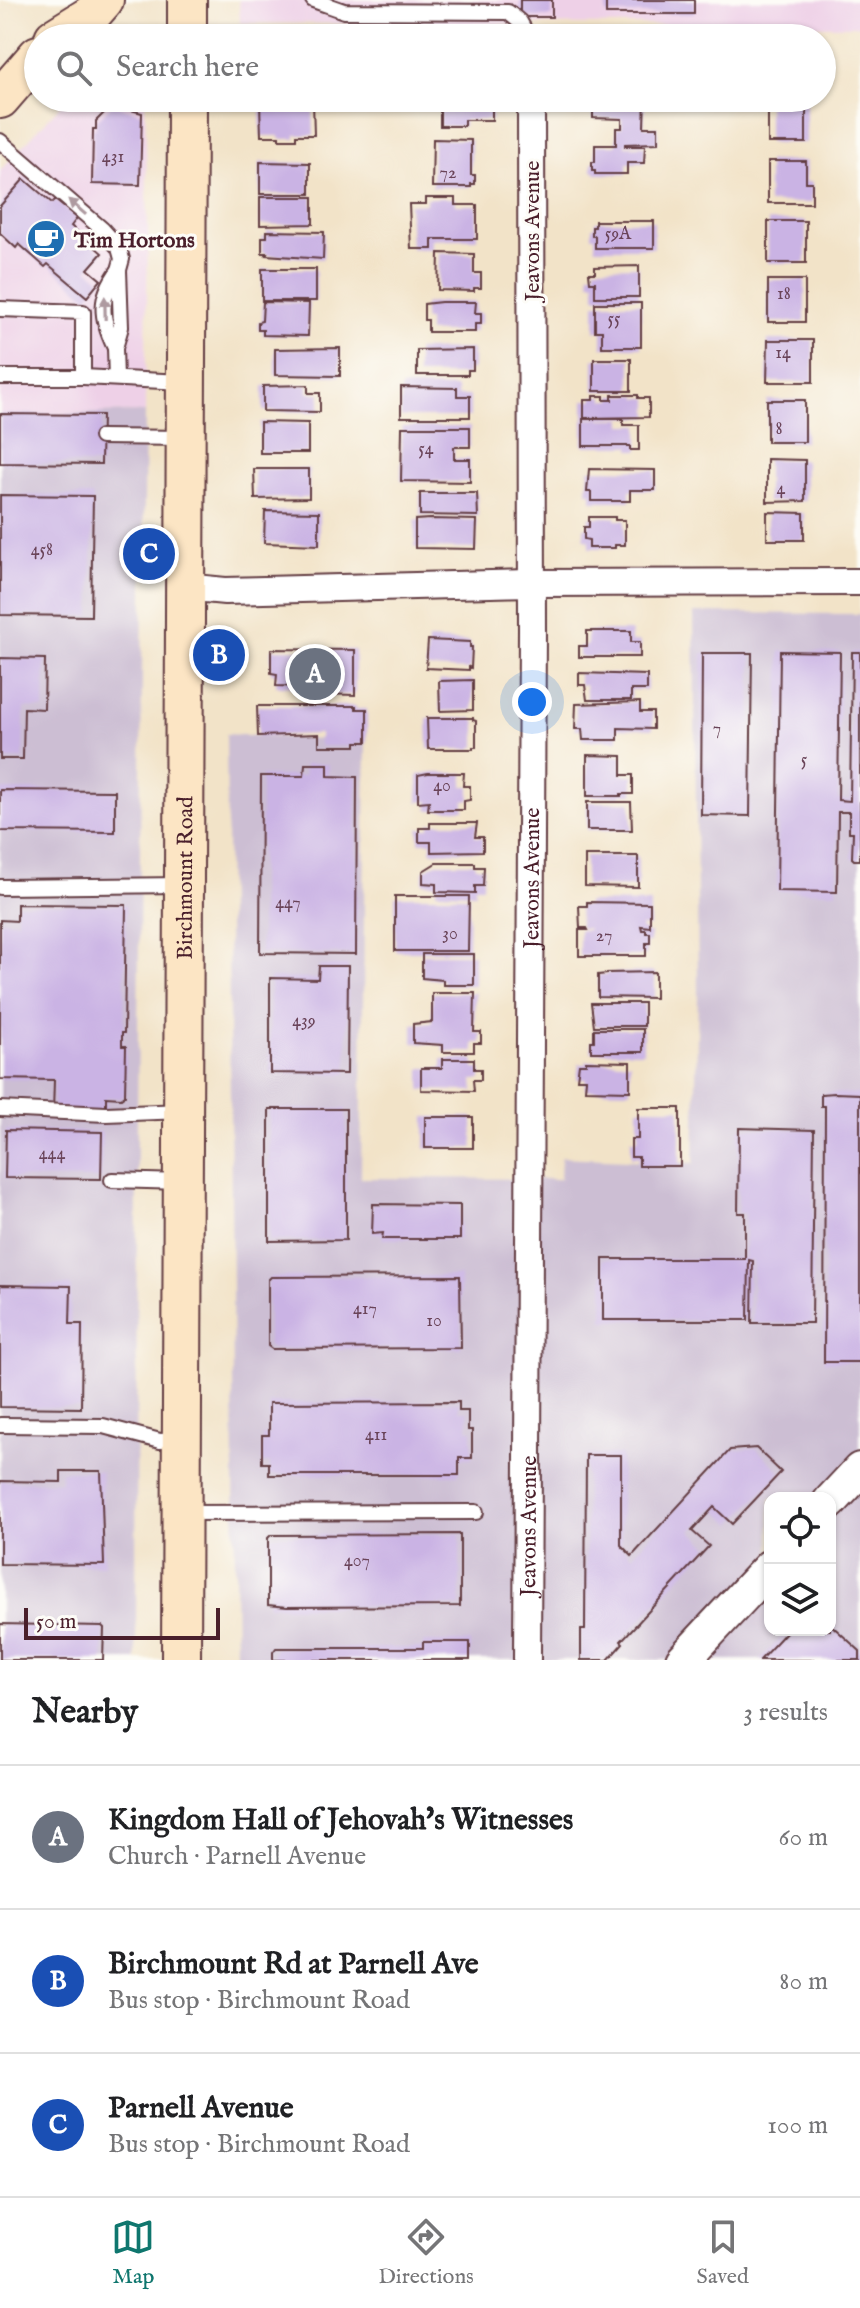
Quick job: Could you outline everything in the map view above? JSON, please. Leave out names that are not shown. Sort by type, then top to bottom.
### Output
[{"type":"main road","points":[[56,24],[64,0]]},
{"type":"main road","points":[[76,24],[91,15],[104,0]]},
{"type":"main road","points":[[187,0],[187,24]]},
{"type":"main road","points":[[0,99],[24,71]]},
{"type":"main road","name":"Birchmount Road","points":[[181,1660],[187,112]]},
{"type":"street","name":"Jeavons Avenue","points":[[527,1660],[531,112]]},
{"type":"street","points":[[185,587],[225,591],[531,583],[860,582]]},
{"type":"street","points":[[836,1496],[860,1470]]},
{"type":"street","points":[[683,1660],[764,1573]]},
{"type":"lane","points":[[313,0],[344,11],[508,12],[521,24]]},
{"type":"lane","points":[[0,141],[102,229],[119,248],[122,259],[119,270],[121,327],[115,348],[116,378]]},
{"type":"lane","points":[[0,309],[83,312],[83,377]]},
{"type":"lane","points":[[0,377],[184,382]]},
{"type":"lane","points":[[101,437],[185,438]]},
{"type":"lane","points":[[0,887],[184,885]]},
{"type":"lane","points":[[0,1109],[106,1114],[183,1111]]},
{"type":"lane","points":[[112,1180],[183,1182]]},
{"type":"lane","points":[[0,1425],[103,1426],[160,1441],[182,1440]]},
{"type":"lane","points":[[182,1513],[476,1512]]},
{"type":"shaded area","points":[[239,0],[860,0],[860,26],[240,23]]},
{"type":"shaded area","points":[[54,112],[145,112],[148,234],[145,412],[0,415],[0,171]]},
{"type":"shaded area","points":[[145,412],[137,1123],[136,1660],[0,1660],[0,415]]},
{"type":"shaded area","points":[[694,613],[860,614],[860,1660],[236,1660],[226,734],[366,742],[361,1178],[560,1179],[561,1157],[694,1163],[698,994]]},
{"type":"building","points":[[520,0],[552,0],[552,17],[520,17]]},
{"type":"building","points":[[606,0],[694,0],[694,14],[606,14]]},
{"type":"building","points":[[105,112],[142,113],[140,185],[92,184],[93,129],[96,129],[96,121]]},
{"type":"building","points":[[260,112],[313,112],[314,135],[296,135],[296,139],[261,136]]},
{"type":"building","points":[[440,112],[492,112],[492,120],[464,120],[464,126],[440,126]]},
{"type":"building","points":[[593,112],[645,112],[644,127],[658,127],[658,143],[625,144],[645,146],[644,163],[627,163],[627,174],[595,174],[592,162],[595,162],[595,145],[616,145],[616,128],[622,128],[622,119],[593,118]]},
{"type":"building","points":[[768,112],[806,112],[806,143],[768,143]]},
{"type":"building","points":[[433,139],[471,140],[471,175],[475,175],[475,184],[471,187],[432,187]]},
{"type":"building","points":[[768,161],[806,161],[806,182],[812,182],[812,203],[768,203]]},
{"type":"building","points":[[260,162],[310,163],[310,194],[260,194]]},
{"type":"building","name":"Tim Hortons","points":[[24,179],[52,203],[55,200],[77,218],[71,226],[102,253],[88,269],[101,280],[87,297],[48,264],[45,267],[19,244],[16,248],[0,233],[0,206]]},
{"type":"building","points":[[260,197],[313,197],[313,224],[260,225]]},
{"type":"building","points":[[426,198],[455,198],[455,205],[477,205],[477,239],[432,239],[432,249],[411,249],[409,204],[426,204]]},
{"type":"building","points":[[595,221],[654,221],[654,248],[595,248],[592,227],[595,227]]},
{"type":"building","points":[[768,221],[806,221],[806,263],[768,263]]},
{"type":"building","points":[[267,231],[324,232],[323,259],[262,253],[262,237],[267,237]]},
{"type":"building","points":[[439,253],[474,254],[474,273],[481,273],[481,288],[474,288],[474,291],[438,290]]},
{"type":"building","points":[[639,266],[639,297],[595,297],[595,282],[590,282],[589,273],[595,273],[595,267]]},
{"type":"building","points":[[262,269],[316,269],[316,301],[262,301]]},
{"type":"building","points":[[768,280],[805,280],[805,322],[768,322]]},
{"type":"building","points":[[263,302],[309,303],[308,336],[263,335],[263,330],[258,330],[258,322],[262,321]]},
{"type":"building","points":[[476,302],[475,313],[481,313],[481,324],[475,324],[475,332],[428,332],[424,304]]},
{"type":"building","points":[[595,303],[641,303],[641,347],[602,347],[602,331],[595,331]]},
{"type":"building","points":[[768,340],[813,340],[813,382],[767,382]]},
{"type":"building","points":[[340,348],[340,376],[275,375],[275,349]]},
{"type":"building","points":[[473,349],[473,370],[468,370],[468,375],[417,375],[417,350]]},
{"type":"building","points":[[594,359],[631,359],[631,391],[594,391]]},
{"type":"building","points":[[308,385],[308,393],[320,393],[320,412],[263,411],[263,386]]},
{"type":"building","points":[[401,387],[457,388],[457,396],[470,396],[470,417],[401,417]]},
{"type":"building","points":[[612,395],[649,398],[649,417],[584,418],[584,400],[604,396],[604,400],[612,400]]},
{"type":"building","points":[[767,400],[805,400],[805,442],[767,442]]},
{"type":"building","points":[[0,414],[102,415],[101,464],[0,463]]},
{"type":"building","points":[[583,419],[623,419],[623,425],[639,425],[639,450],[630,450],[630,446],[583,446]]},
{"type":"building","points":[[260,422],[308,423],[308,453],[260,453]]},
{"type":"building","points":[[402,427],[470,427],[470,447],[454,447],[454,459],[470,459],[470,482],[401,481]]},
{"type":"building","points":[[767,459],[805,460],[805,501],[767,502]]},
{"type":"building","points":[[254,469],[309,469],[309,498],[255,499]]},
{"type":"building","points":[[589,469],[655,470],[655,490],[630,490],[630,501],[591,501],[591,492],[587,492]]},
{"type":"building","points":[[420,493],[477,493],[478,516],[420,515]]},
{"type":"building","points":[[0,495],[93,496],[91,616],[0,615]]},
{"type":"building","points":[[265,511],[319,512],[319,545],[264,543]]},
{"type":"building","points":[[767,512],[804,513],[804,540],[767,540]]},
{"type":"building","points":[[589,517],[625,520],[625,545],[589,548],[589,540],[584,539],[584,527],[589,527]]},
{"type":"building","points":[[415,520],[477,520],[476,549],[415,548]]},
{"type":"building","points":[[587,631],[631,631],[631,642],[640,642],[640,657],[579,657],[579,646],[587,646]]},
{"type":"building","points":[[428,640],[470,642],[471,668],[426,668]]},
{"type":"building","points":[[271,649],[355,650],[355,695],[318,694],[318,698],[305,698],[305,687],[276,686],[277,674],[271,673]]},
{"type":"building","points":[[780,651],[840,652],[838,800],[850,801],[852,652],[860,652],[860,860],[852,858],[853,832],[849,832],[849,812],[838,812],[837,892],[777,891]]},
{"type":"building","points":[[702,653],[752,653],[750,816],[701,815]]},
{"type":"building","points":[[0,658],[45,659],[44,709],[24,708],[23,759],[0,759]]},
{"type":"building","points":[[579,673],[647,675],[647,690],[631,690],[631,700],[587,700],[585,685],[579,685]]},
{"type":"building","points":[[473,680],[473,710],[440,711],[439,681]]},
{"type":"building","points":[[640,702],[640,712],[653,712],[653,729],[618,728],[618,740],[583,740],[582,729],[575,729],[576,704]]},
{"type":"building","points":[[257,706],[356,706],[356,709],[367,709],[367,742],[356,742],[356,746],[319,746],[319,734],[258,736]]},
{"type":"building","points":[[427,718],[473,718],[476,721],[476,747],[428,749]]},
{"type":"building","points":[[587,755],[622,756],[622,775],[633,775],[633,794],[587,796]]},
{"type":"building","points":[[305,764],[328,764],[328,776],[357,777],[356,954],[260,953],[261,776],[304,776]]},
{"type":"building","points":[[464,773],[463,786],[470,786],[470,800],[464,801],[464,810],[428,810],[429,801],[418,802],[418,775]]},
{"type":"building","points":[[0,790],[115,791],[115,832],[0,831]]},
{"type":"building","points":[[587,802],[631,802],[632,830],[587,830]]},
{"type":"building","points":[[430,823],[477,823],[475,837],[483,837],[483,851],[431,852],[431,842],[419,842],[419,828],[430,828]]},
{"type":"building","points":[[585,856],[638,856],[638,887],[585,886]]},
{"type":"building","points":[[436,863],[475,863],[475,867],[484,867],[483,886],[475,886],[475,893],[436,892],[436,884],[423,883],[423,871]]},
{"type":"building","points":[[395,896],[469,896],[468,951],[395,951]]},
{"type":"building","points":[[587,902],[650,903],[650,927],[641,926],[642,930],[650,933],[646,956],[579,956],[579,930],[588,930],[580,928],[579,906],[587,906]]},
{"type":"building","points":[[17,904],[126,905],[122,1033],[122,1046],[126,1046],[125,1095],[121,1098],[106,1097],[106,1113],[53,1112],[54,1080],[0,1079],[0,920],[17,921]]},
{"type":"building","points":[[422,954],[474,954],[474,985],[443,985],[443,980],[422,978]]},
{"type":"building","points":[[319,966],[348,966],[347,1074],[270,1073],[270,978],[318,979]]},
{"type":"building","points":[[655,972],[655,998],[598,997],[598,975]]},
{"type":"building","points":[[432,993],[475,993],[474,1032],[481,1032],[481,1043],[474,1043],[474,1052],[443,1052],[443,1045],[413,1043],[413,1024],[432,1022]]},
{"type":"building","points":[[591,1003],[644,1003],[644,1026],[594,1026]]},
{"type":"building","points":[[594,1029],[643,1029],[643,1052],[591,1052]]},
{"type":"building","points":[[442,1059],[474,1059],[474,1069],[481,1069],[481,1080],[473,1080],[474,1091],[421,1090],[421,1068],[442,1068]]},
{"type":"building","points":[[586,1061],[630,1062],[630,1091],[585,1090],[586,1079],[577,1079],[579,1064],[586,1064]]},
{"type":"building","points":[[821,1094],[860,1094],[860,1362],[824,1362],[825,1106],[821,1106]]},
{"type":"building","points":[[638,1108],[680,1108],[680,1166],[639,1166],[639,1157],[631,1157],[631,1139],[638,1139]]},
{"type":"building","points":[[269,1109],[346,1109],[346,1240],[269,1241]]},
{"type":"building","points":[[425,1117],[473,1117],[473,1148],[425,1148]]},
{"type":"building","points":[[739,1128],[814,1130],[812,1323],[752,1323],[753,1261],[749,1260],[748,1320],[603,1320],[603,1259],[745,1259],[745,1213],[738,1213]]},
{"type":"building","points":[[6,1130],[102,1132],[101,1179],[5,1178]]},
{"type":"building","points":[[373,1204],[460,1205],[460,1239],[382,1239],[383,1233],[372,1234]]},
{"type":"building","points":[[460,1276],[461,1348],[272,1349],[268,1346],[268,1280],[271,1277]]},
{"type":"building","points":[[0,1285],[71,1286],[70,1324],[82,1324],[81,1408],[0,1407]]},
{"type":"building","points":[[459,1402],[459,1411],[468,1411],[472,1458],[459,1458],[459,1475],[269,1475],[269,1463],[262,1463],[262,1435],[269,1435],[269,1403]]},
{"type":"building","points":[[756,1448],[781,1472],[732,1524],[714,1507],[692,1531],[709,1546],[621,1641],[623,1643],[608,1660],[581,1660],[581,1630],[585,1630],[586,1455],[621,1455],[621,1545],[632,1556],[730,1450]]},
{"type":"building","points":[[61,1471],[101,1471],[104,1565],[0,1564],[0,1481],[61,1482]]},
{"type":"building","points":[[460,1534],[460,1606],[268,1605],[268,1538],[271,1535]]},
{"type":"building","points":[[0,1624],[102,1626],[103,1660],[0,1660]]},
{"type":"building","points":[[836,1629],[860,1651],[860,1660],[760,1660],[782,1636],[836,1636]]},
{"type":"building","points":[[423,1642],[470,1642],[470,1660],[273,1660],[276,1648],[423,1648]]},
{"type":"place","name":"Tim Hortons","points":[[46,239]]},
{"type":"place","name":"Parnell Avenue","points":[[149,554]]},
{"type":"place","name":"Birchmount Rd at Parnell Ave","points":[[219,655]]},
{"type":"place","name":"Kingdom Hall of Jehovah's Witnesses","points":[[315,674]]}]
